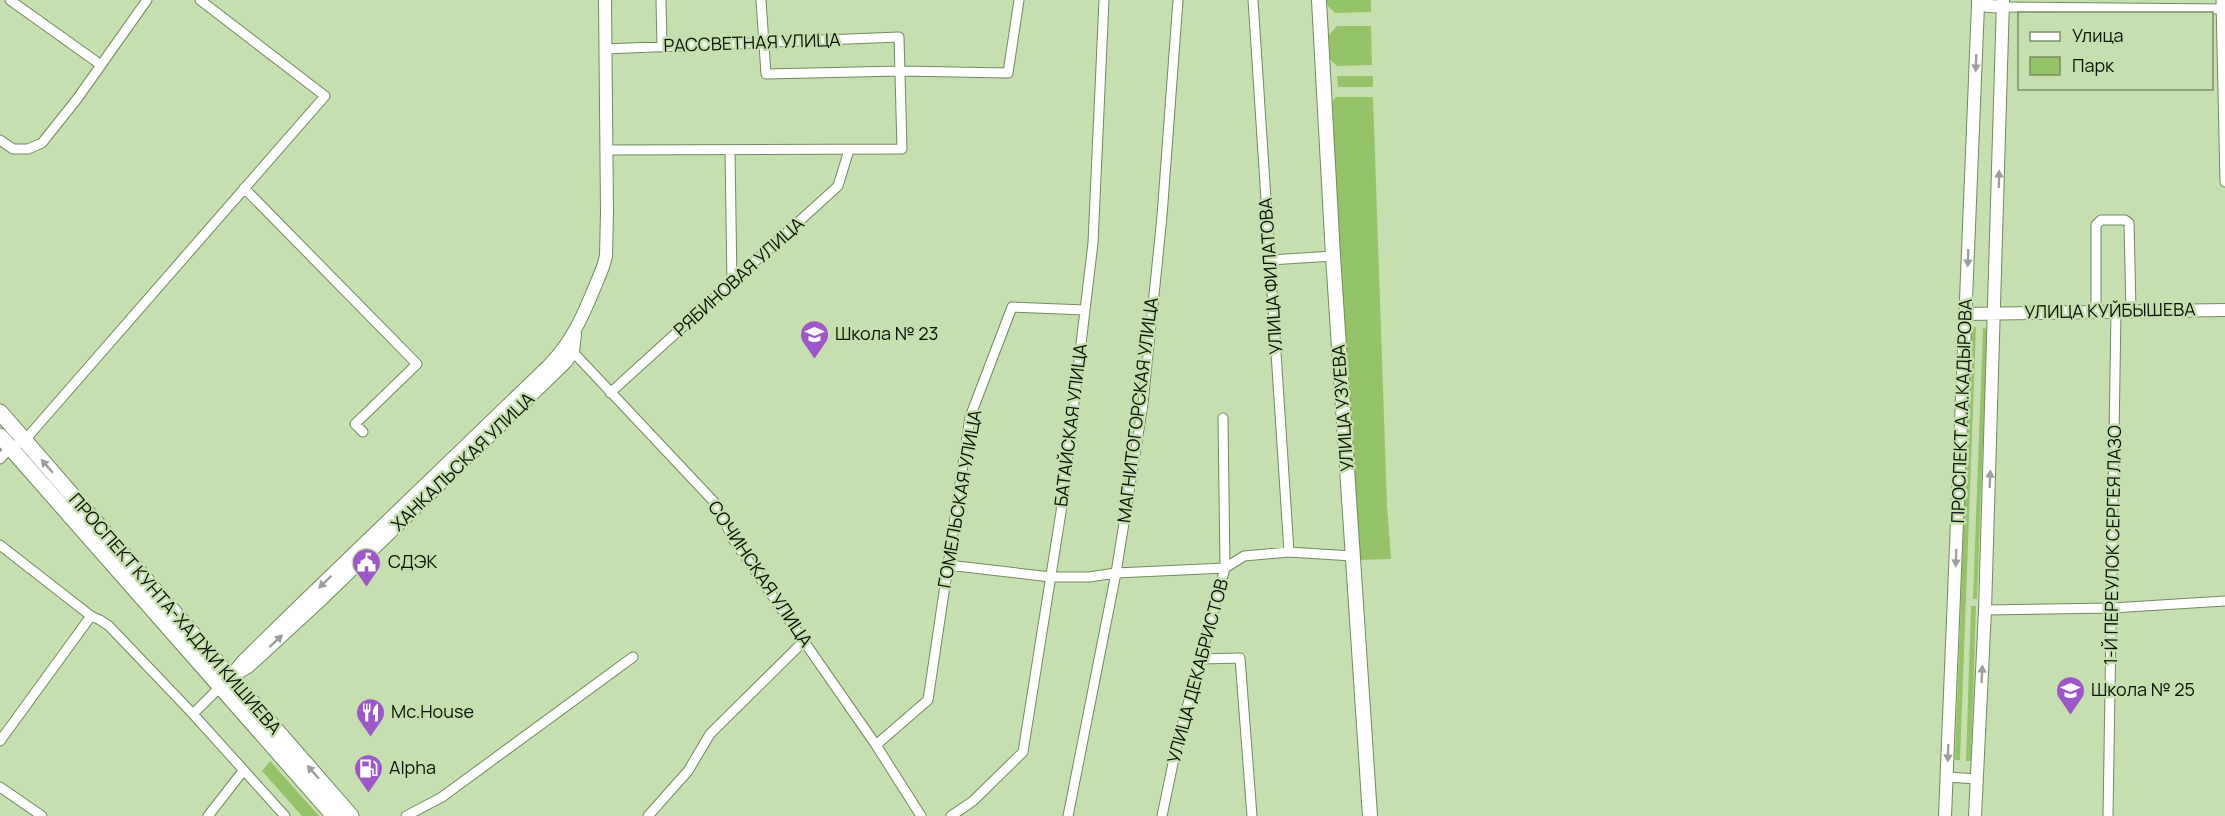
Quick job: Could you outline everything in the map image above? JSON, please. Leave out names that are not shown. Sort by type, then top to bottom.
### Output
[{"type":"main road","name":"УЛИЦА УЗУЕВА","points":[[1319,0],[1333,256],[1370,816]]},
{"type":"main road","name":"ПРОСПЕКТ КУНТА-ХАДЖИ КИШИЕВА","points":[[0,412],[334,815]]},
{"type":"main road","name":"ПРОСПЕКТ КУНТА-ХАДЖИ КИШИЕВА","points":[[3,448],[351,816]]},
{"type":"street","points":[[10,0],[101,65]]},
{"type":"street","points":[[0,140],[13,149],[28,149],[42,143],[147,0]]},
{"type":"street","points":[[3,448],[25,440],[325,96],[200,0]]},
{"type":"street","name":"ХАНКАЛЬСКАЯ УЛИЦА","points":[[225,682],[298,607],[549,365],[564,350],[575,334],[606,256],[605,0]]},
{"type":"street","points":[[661,0],[662,47]]},
{"type":"street","points":[[761,0],[764,42]]},
{"type":"street","name":"РАССВЕТНАЯ УЛИЦА","points":[[764,42],[766,74],[901,71],[1008,73],[1019,0]]},
{"type":"street","name":"БАТАЙСКАЯ УЛИЦА","points":[[951,816],[973,801],[1023,752],[1051,577],[1093,243],[1104,0]]},
{"type":"street","name":"МАГНИТОГОРСКАЯ УЛИЦА","points":[[1068,816],[1116,573],[1143,404],[1162,216],[1178,0]]},
{"type":"street","name":"УЛИЦА ФИЛАТОВА","points":[[1253,0],[1289,552]]},
{"type":"street","name":"ПРОСПЕКТ А.А.КАДЫРОВА","points":[[1945,816],[1978,2],[2003,3],[1985,610],[1974,816]]},
{"type":"street","points":[[2003,3],[2222,6],[2225,182]]},
{"type":"street","name":"РАССВЕТНАЯ УЛИЦА","points":[[605,49],[899,37],[901,71]]},
{"type":"street","points":[[606,150],[902,150],[901,71]]},
{"type":"street","points":[[730,150],[732,284]]},
{"type":"street","name":"РЯБИНОВАЯ УЛИЦА","points":[[610,393],[838,186],[849,150]]},
{"type":"street","points":[[244,188],[417,364],[355,424],[363,432]]},
{"type":"street","points":[[2096,311],[2096,225],[2101,220],[2125,220],[2129,223],[2131,310]]},
{"type":"street","points":[[1269,260],[1333,256]]},
{"type":"street","name":"ГОМЕЛЬСКАЯ УЛИЦА","points":[[876,745],[928,700],[970,417],[1012,307],[1085,310]]},
{"type":"street","name":"УЛИЦА КУЙБЫШЕВА","points":[[1966,314],[2225,310]]},
{"type":"street","name":"1-Й ПЕРЕУЛОК СЕРГЕЯ ЛАЗО","points":[[2108,816],[2116,311]]},
{"type":"street","name":"ХАНКАЛЬСКАЯ УЛИЦА","points":[[225,682],[248,667],[322,599],[518,410],[566,362],[573,352],[575,334]]},
{"type":"street","name":"СОЧИНСКАЯ УЛИЦА","points":[[573,352],[717,505],[733,539],[876,745],[921,816]]},
{"type":"street","name":"УЛИЦА ДЕКАБРИСТОВ","points":[[1162,816],[1177,744],[1225,568],[1223,417]]},
{"type":"street","points":[[0,545],[91,616],[109,626],[193,714],[285,816]]},
{"type":"street","points":[[948,565],[1051,577],[1089,577],[1116,573],[1225,568],[1244,556],[1289,552],[1352,556]]},
{"type":"street","points":[[1985,610],[2112,608],[2225,601]]},
{"type":"street","points":[[0,741],[91,616]]},
{"type":"street","points":[[648,816],[688,771],[710,734],[804,641]]},
{"type":"street","points":[[406,816],[442,797],[633,657]]},
{"type":"street","points":[[1201,658],[1240,658],[1252,816]]},
{"type":"street","points":[[193,714],[225,682]]},
{"type":"street","points":[[208,816],[243,771]]},
{"type":"street","points":[[1947,777],[1977,778]]},
{"type":"street","points":[[0,786],[42,816]]},
{"type":"green space","points":[[1322,0],[1371,0],[1371,12],[1335,13]]},
{"type":"green space","points":[[1337,26],[1371,26],[1372,65],[1337,66],[1330,59],[1329,35]]},
{"type":"green space","points":[[1337,76],[1373,76],[1373,87],[1338,87]]},
{"type":"green space","points":[[1335,97],[1373,97],[1387,505],[1391,559],[1357,560],[1329,110]]},
{"type":"green space","points":[[1971,327],[1976,327],[1960,760],[1955,760]]},
{"type":"green space","points":[[1983,328],[1987,329],[1977,599],[1973,599]]},
{"type":"green space","points":[[1971,606],[1976,606],[1971,761],[1966,761]]},
{"type":"green space","points":[[270,761],[319,816],[302,816],[262,771]]},
{"type":"place","name":"Школа № 23","points":[[814,360]]},
{"type":"place","name":"СДЭК","points":[[367,588]]},
{"type":"place","name":"Школа № 25","points":[[2070,716]]},
{"type":"place","name":"Mc.House","points":[[370,738]]},
{"type":"place","name":"Alpha","points":[[368,794]]}]
